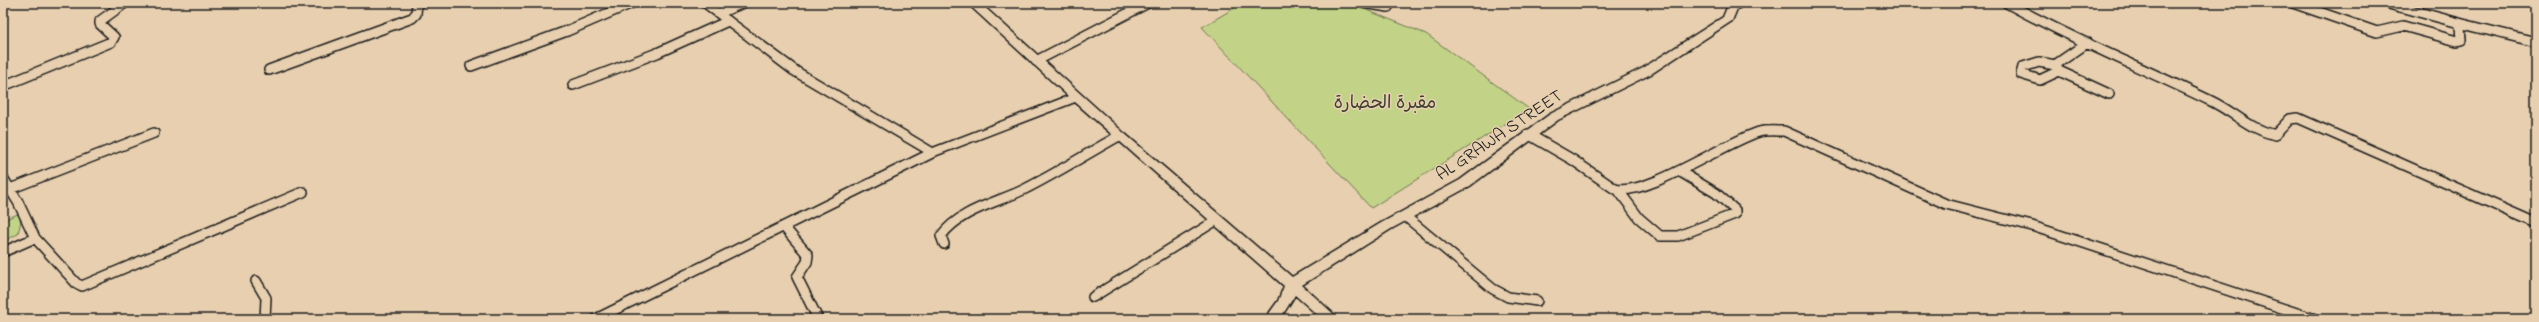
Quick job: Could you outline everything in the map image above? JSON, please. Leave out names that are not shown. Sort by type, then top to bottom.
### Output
[{"type":"street","points":[[3,86],[111,42],[114,37],[100,24],[100,21],[110,12],[125,3]]},
{"type":"street","points":[[269,70],[412,18],[416,14],[418,3]]},
{"type":"street","points":[[471,66],[567,31],[632,3]]},
{"type":"street","points":[[704,3],[808,79],[932,153]]},
{"type":"street","points":[[573,85],[657,53],[723,17],[743,3]]},
{"type":"street","points":[[973,3],[1119,136],[1332,319]]},
{"type":"street","points":[[1036,61],[1148,3]]},
{"type":"street","points":[[1362,3],[1388,7]]},
{"type":"street","name":"AL GRAWA STREET","points":[[1292,284],[1405,216],[1465,183],[1528,134],[1565,111],[1657,65],[1728,19],[1732,7],[1743,3]]},
{"type":"street","points":[[2007,3],[2087,43],[2213,102],[2262,133],[2274,135],[2290,119],[2298,118],[2536,223]]},
{"type":"street","points":[[2293,3],[2380,33],[2400,26],[2459,41],[2460,26],[2463,24]]},
{"type":"street","points":[[2385,3],[2536,42]]},
{"type":"street","points":[[2087,43],[2057,68],[2109,94]]},
{"type":"street","points":[[596,319],[932,153],[1077,97]]},
{"type":"street","points":[[1619,191],[1642,187],[1760,132],[1784,131],[1946,204],[2032,226],[2315,319]]},
{"type":"street","points":[[10,189],[154,132]]},
{"type":"street","points":[[1528,134],[1573,160],[1619,191],[1639,218],[1660,236],[1678,236],[1735,214],[1735,210],[1728,202],[1679,171]]},
{"type":"street","points":[[944,244],[941,236],[945,228],[961,218],[1026,188],[1119,136]]},
{"type":"street","points":[[3,178],[35,238],[76,283],[82,286],[303,192]]},
{"type":"street","points":[[1405,216],[1493,289],[1508,297],[1537,301]]},
{"type":"street","points":[[1093,297],[1217,220]]},
{"type":"street","points":[[784,227],[808,255],[807,262],[797,274],[797,277],[818,319]]},
{"type":"street","points":[[3,252],[35,238]]},
{"type":"street","points":[[256,281],[266,298],[265,319]]},
{"type":"street","points":[[1272,319],[1284,303],[1292,284]]},
{"type":"green space","name":"مقبرة الحضارة","points":[[1243,3],[1349,3],[1426,34],[1529,109],[1371,208],[1202,27]]},
{"type":"green space","points":[[23,212],[18,234],[3,241],[3,220]]}]
